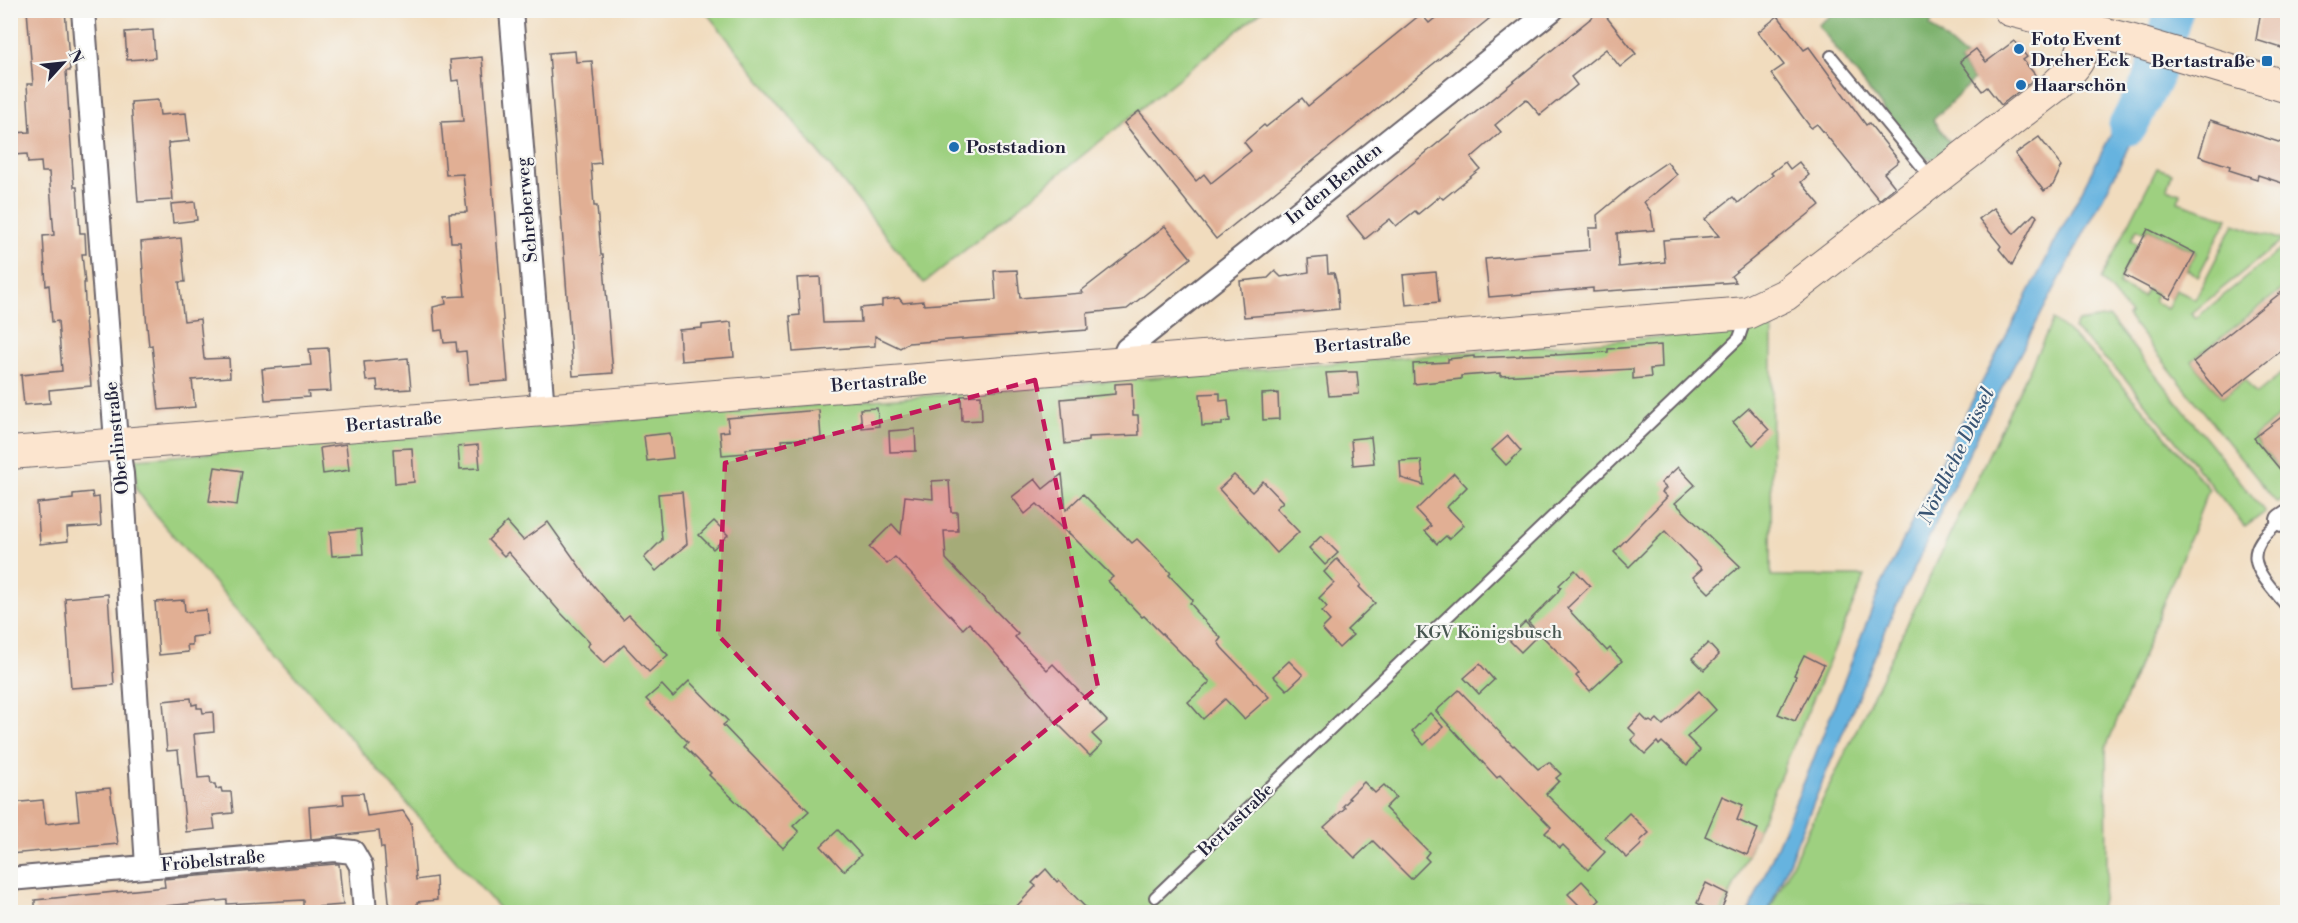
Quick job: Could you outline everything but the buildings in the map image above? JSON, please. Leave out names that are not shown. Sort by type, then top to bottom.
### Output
[{"type":"street","name":"Oberlinstraße","points":[[82,10],[117,444],[122,473],[147,866]]},
{"type":"street","name":"Schreberweg","points":[[511,10],[543,410]]},
{"type":"street","name":"In den Benden","points":[[1121,362],[1127,350],[1552,10]]},
{"type":"street","points":[[2010,10],[2133,40],[2288,87]]},
{"type":"street","name":"Bertastraße","points":[[10,453],[1747,313],[1785,295],[2006,127],[2068,75],[2083,54],[2089,30]]},
{"type":"street","name":"Fröbelstraße","points":[[10,879],[335,850],[353,852],[361,866],[365,912]]},
{"type":"lane","points":[[1831,56],[1934,181]]},
{"type":"lane","name":"Bertastraße","points":[[1155,897],[1739,338],[1747,313]]},
{"type":"lane","points":[[2285,518],[2264,533],[2256,549],[2256,567],[2288,608]]},
{"type":"highlighted area","points":[[1035,380],[1098,687],[912,840],[718,635],[725,463]]},
{"type":"green space","name":"Poststadion","points":[[705,11],[1262,11],[924,283]]},
{"type":"green space","points":[[1837,11],[1917,11],[1933,17],[1930,26],[1965,57],[1960,62],[1974,80],[1933,120],[1952,145],[1934,160],[1920,156],[1818,25]]},
{"type":"green space","points":[[2157,168],[2172,173],[2167,189],[2180,193],[2178,202],[2228,218],[2198,276],[2187,270],[2196,252],[2147,228],[2145,233],[2137,229],[2131,240],[2138,244],[2122,274],[2119,285],[2143,297],[2146,289],[2157,294],[2154,302],[2167,309],[2176,290],[2195,299],[2234,224],[2282,240],[2192,313],[2196,318],[2287,244],[2287,285],[2192,361],[2222,398],[2245,380],[2256,394],[2287,369],[2287,410],[2253,437],[2283,474],[2287,471],[2287,495],[2277,503],[2127,316],[2130,314],[2101,279]]},
{"type":"green space","points":[[2109,317],[2265,512],[2245,527],[2124,377],[2074,329],[2078,322]]},
{"type":"green space","points":[[2053,320],[2116,378],[2209,489],[2106,748],[2107,877],[2099,912],[1769,912]]},
{"type":"green space","name":"KGV Königsbusch","points":[[1772,328],[1771,576],[1865,576],[1723,912],[502,912],[156,516],[136,489],[136,459]]},
{"type":"water","points":[[2142,75],[2159,80],[2118,169],[1984,422],[1892,615],[1768,912],[1749,912],[1810,768],[1881,586],[1954,436]]},
{"type":"waterway","name":"Nördliche Düssel","points":[[2128,126],[2153,78],[2174,10]]},
{"type":"place","name":"Foto Event Dreher Eck","points":[[2019,49]]},
{"type":"place","name":"Bertastraße","points":[[2267,61]]},
{"type":"place","name":"Haarschön","points":[[2021,85]]},
{"type":"place","name":"Poststadion","points":[[954,147]]}]
